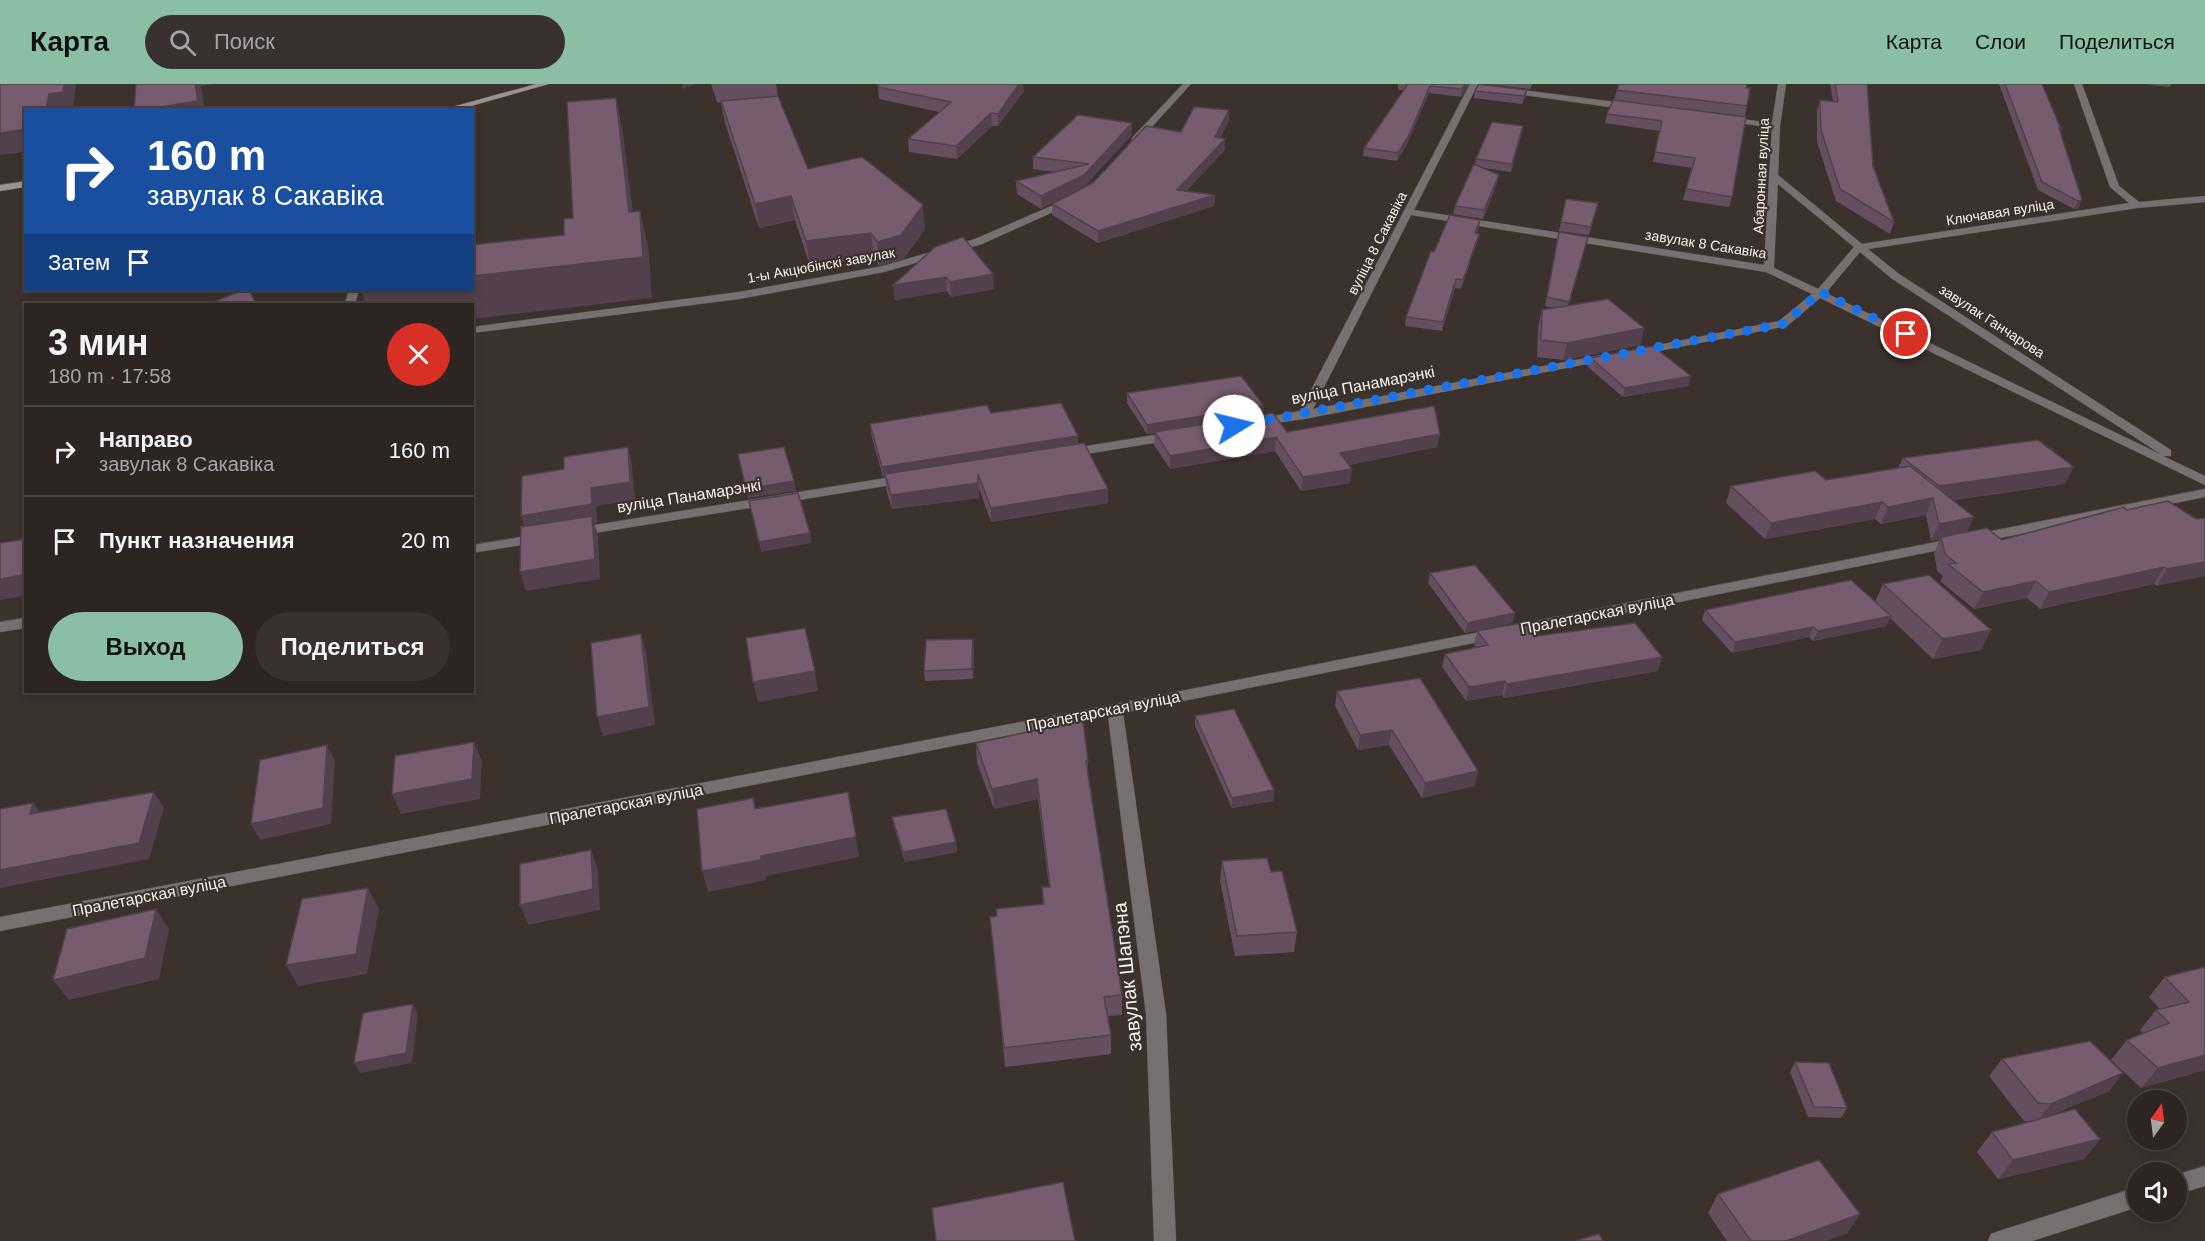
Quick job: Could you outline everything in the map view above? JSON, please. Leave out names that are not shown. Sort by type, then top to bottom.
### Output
[{"type":"street","points":[[453,108],[545,84]]},
{"type":"street","points":[[1126,150],[1187,84]]},
{"type":"street","name":"Абаронная вуліца","points":[[1769,269],[1776,126],[1782,84]]},
{"type":"street","points":[[2078,84],[2115,187],[2137,205]]},
{"type":"street","name":"вуліца 8 Сакавіка","points":[[1304,415],[1408,212],[1478,86]]},
{"type":"street","points":[[1497,89],[1636,108]]},
{"type":"street","points":[[1718,118],[1776,126]]},
{"type":"street","name":"завулак Ганчарова","points":[[1773,175],[1895,276],[2205,479]]},
{"type":"street","points":[[0,188],[24,184]]},
{"type":"street","name":"1-ы Акцюбінскі завулак","points":[[474,330],[797,288],[890,270],[1009,231],[1079,196]]},
{"type":"street","name":"Ключавая вуліца","points":[[1859,247],[2137,205],[2205,200]]},
{"type":"street","name":"завулак 8 Сакавіка","points":[[1408,212],[1769,269],[1821,292],[2205,479]]},
{"type":"street","points":[[1821,292],[1859,247]]},
{"type":"street","name":"вуліца Панамарэнкі","points":[[1245,424],[1304,415],[1783,324],[1821,292]]},
{"type":"street","points":[[1058,455],[1187,434]]},
{"type":"street","name":"вуліца Панамарэнкі","points":[[474,549],[917,477]]},
{"type":"street","name":"Пралетарская вуліца","points":[[0,924],[1115,709],[2205,493]]},
{"type":"street","points":[[0,627],[24,623]]},
{"type":"street","name":"завулак Шапэна","points":[[1115,709],[1156,1014],[1166,1241]]},
{"type":"street","points":[[2187,1182],[2205,1176]]},
{"type":"street","points":[[1999,1241],[2127,1200]]},
{"type":"building","points":[[0,84],[64,84],[63,92],[49,94],[46,108],[24,108],[24,129],[0,133]]},
{"type":"building","points":[[136,84],[195,84],[198,101],[154,108],[134,108]]},
{"type":"building","points":[[878,84],[1019,84],[998,114],[991,113],[956,146],[908,139],[951,102],[878,87]]},
{"type":"building","points":[[1408,84],[1465,84],[1462,89],[1430,86],[1408,137],[1398,153],[1364,148]]},
{"type":"building","points":[[1479,84],[1527,90],[1524,96],[1475,91]]},
{"type":"building","points":[[1619,84],[1747,84],[1746,88],[1750,88],[1747,106],[1617,90]]},
{"type":"building","points":[[1835,84],[1867,84],[1873,166],[1894,222],[1840,189],[1821,130],[1820,100],[1838,102]]},
{"type":"building","points":[[2005,84],[2042,84],[2061,129],[2059,128],[2082,200],[2078,201],[2042,182]]},
{"type":"building","points":[[778,96],[808,169],[862,157],[923,205],[901,235],[877,242],[871,233],[806,241],[791,196],[755,204],[721,101]]},
{"type":"building","points":[[616,98],[629,212],[640,211],[643,257],[474,276],[474,245],[564,235],[564,219],[573,218],[567,102]]},
{"type":"building","points":[[1613,100],[1746,117],[1732,197],[1686,189],[1695,158],[1655,152],[1662,121],[1607,114]]},
{"type":"building","points":[[1194,107],[1229,110],[1215,137],[1225,139],[1177,190],[1215,195],[1098,231],[1052,204],[1093,183],[1146,126],[1181,132]]},
{"type":"building","points":[[1078,115],[1132,123],[1084,175],[1041,196],[1016,181],[1089,164],[1033,157]]},
{"type":"building","points":[[1492,122],[1523,126],[1512,164],[1476,159]]},
{"type":"building","points":[[1474,164],[1499,175],[1484,210],[1455,206]]},
{"type":"building","points":[[1566,199],[1598,203],[1591,227],[1561,222]]},
{"type":"building","points":[[1450,215],[1480,220],[1475,233],[1479,234],[1463,280],[1456,279],[1443,322],[1406,317],[1431,251],[1434,252]]},
{"type":"building","points":[[1559,232],[1588,237],[1569,302],[1547,297]]},
{"type":"building","points":[[963,237],[993,274],[950,282],[946,277],[893,285],[935,247]]},
{"type":"building","points":[[241,291],[250,291],[256,303],[211,303]]},
{"type":"building","points":[[1608,299],[1644,328],[1567,343],[1541,340],[1542,310]]},
{"type":"building","points":[[1653,346],[1691,376],[1625,388],[1591,358]]},
{"type":"building","points":[[1241,376],[1264,406],[1147,425],[1127,393]]},
{"type":"building","points":[[1061,403],[1078,436],[882,467],[870,424],[987,405],[991,413]]},
{"type":"building","points":[[1434,406],[1440,434],[1340,453],[1352,469],[1303,477],[1276,437],[1170,456],[1155,432],[1273,413],[1287,432]]},
{"type":"building","points":[[2038,440],[2074,467],[1939,486],[1903,458]]},
{"type":"building","points":[[1084,443],[1108,489],[991,508],[978,474],[978,483],[891,495],[885,474]]},
{"type":"building","points":[[628,447],[630,482],[591,488],[592,504],[521,516],[522,476],[564,469],[564,457]]},
{"type":"building","points":[[784,447],[794,481],[746,489],[738,454]]},
{"type":"building","points":[[1910,466],[1974,517],[1939,524],[1933,498],[1888,507],[1882,502],[1771,523],[1731,486],[1815,471],[1826,480]]},
{"type":"building","points":[[798,493],[810,533],[759,542],[749,501]]},
{"type":"building","points":[[2168,501],[2196,519],[2205,518],[2205,562],[2167,569],[2164,567],[2049,592],[2036,581],[1983,592],[1948,564],[1956,563],[1945,554],[1941,537],[1987,528],[2002,540],[2124,507],[2127,510]]},
{"type":"building","points":[[592,516],[595,559],[520,572],[521,527]]},
{"type":"building","points":[[24,539],[23,575],[0,579],[0,543]]},
{"type":"building","points":[[1475,565],[1515,613],[1467,623],[1430,573]]},
{"type":"building","points":[[1929,575],[1991,630],[1943,639],[1883,584]]},
{"type":"building","points":[[1851,580],[1891,616],[1818,631],[1813,627],[1735,642],[1705,610]]},
{"type":"building","points":[[1526,622],[1537,636],[1635,623],[1662,657],[1507,684],[1505,681],[1469,687],[1445,654],[1488,645],[1477,631]]},
{"type":"building","points":[[805,628],[815,671],[753,682],[746,638]]},
{"type":"building","points":[[641,634],[649,707],[597,717],[591,643]]},
{"type":"building","points":[[973,639],[972,669],[924,671],[926,640]]},
{"type":"building","points":[[1420,678],[1478,771],[1425,783],[1392,730],[1360,735],[1337,691]]},
{"type":"building","points":[[1234,709],[1274,790],[1232,798],[1195,716]]},
{"type":"building","points":[[1083,721],[1088,761],[1086,761],[1122,995],[1104,997],[1111,1035],[1004,1048],[990,917],[997,916],[996,909],[1044,904],[1042,887],[1050,887],[1037,779],[992,789],[976,743],[1052,727],[1051,724]]},
{"type":"building","points":[[474,742],[472,779],[392,794],[395,756]]},
{"type":"building","points":[[327,745],[323,808],[251,824],[260,760]]},
{"type":"building","points":[[154,792],[139,843],[0,870],[0,809],[33,803],[30,814]]},
{"type":"building","points":[[848,792],[856,837],[761,856],[761,860],[702,871],[697,809],[753,798],[755,809]]},
{"type":"building","points":[[946,809],[956,842],[903,852],[892,817]]},
{"type":"building","points":[[591,850],[593,889],[520,905],[520,864]]},
{"type":"building","points":[[1267,858],[1271,872],[1282,871],[1297,932],[1237,936],[1222,861]]},
{"type":"building","points":[[368,888],[356,954],[286,965],[302,899]]},
{"type":"building","points":[[156,909],[145,958],[53,980],[67,929]]},
{"type":"building","points":[[2205,967],[2205,1055],[2158,1068],[2127,1040],[2169,1023],[2156,1010],[2189,1002],[2165,977]]},
{"type":"building","points":[[413,1004],[406,1053],[354,1063],[363,1013]]},
{"type":"building","points":[[2090,1041],[2123,1073],[2051,1104],[2038,1103],[2002,1059]]},
{"type":"building","points":[[1795,1062],[1829,1063],[1847,1108],[1814,1107]]},
{"type":"building","points":[[2075,1109],[2100,1139],[2013,1160],[1992,1132]]},
{"type":"building","points":[[1819,1160],[1860,1214],[1786,1241],[1751,1241],[1718,1194]]},
{"type":"building","points":[[1063,1182],[1075,1241],[936,1241],[932,1208]]},
{"type":"building","points":[[1599,1234],[1603,1241],[1575,1241]]},
{"type":"route","points":[[1234,426],[1304,415],[1783,324],[1821,292],[1906,334]]}]
